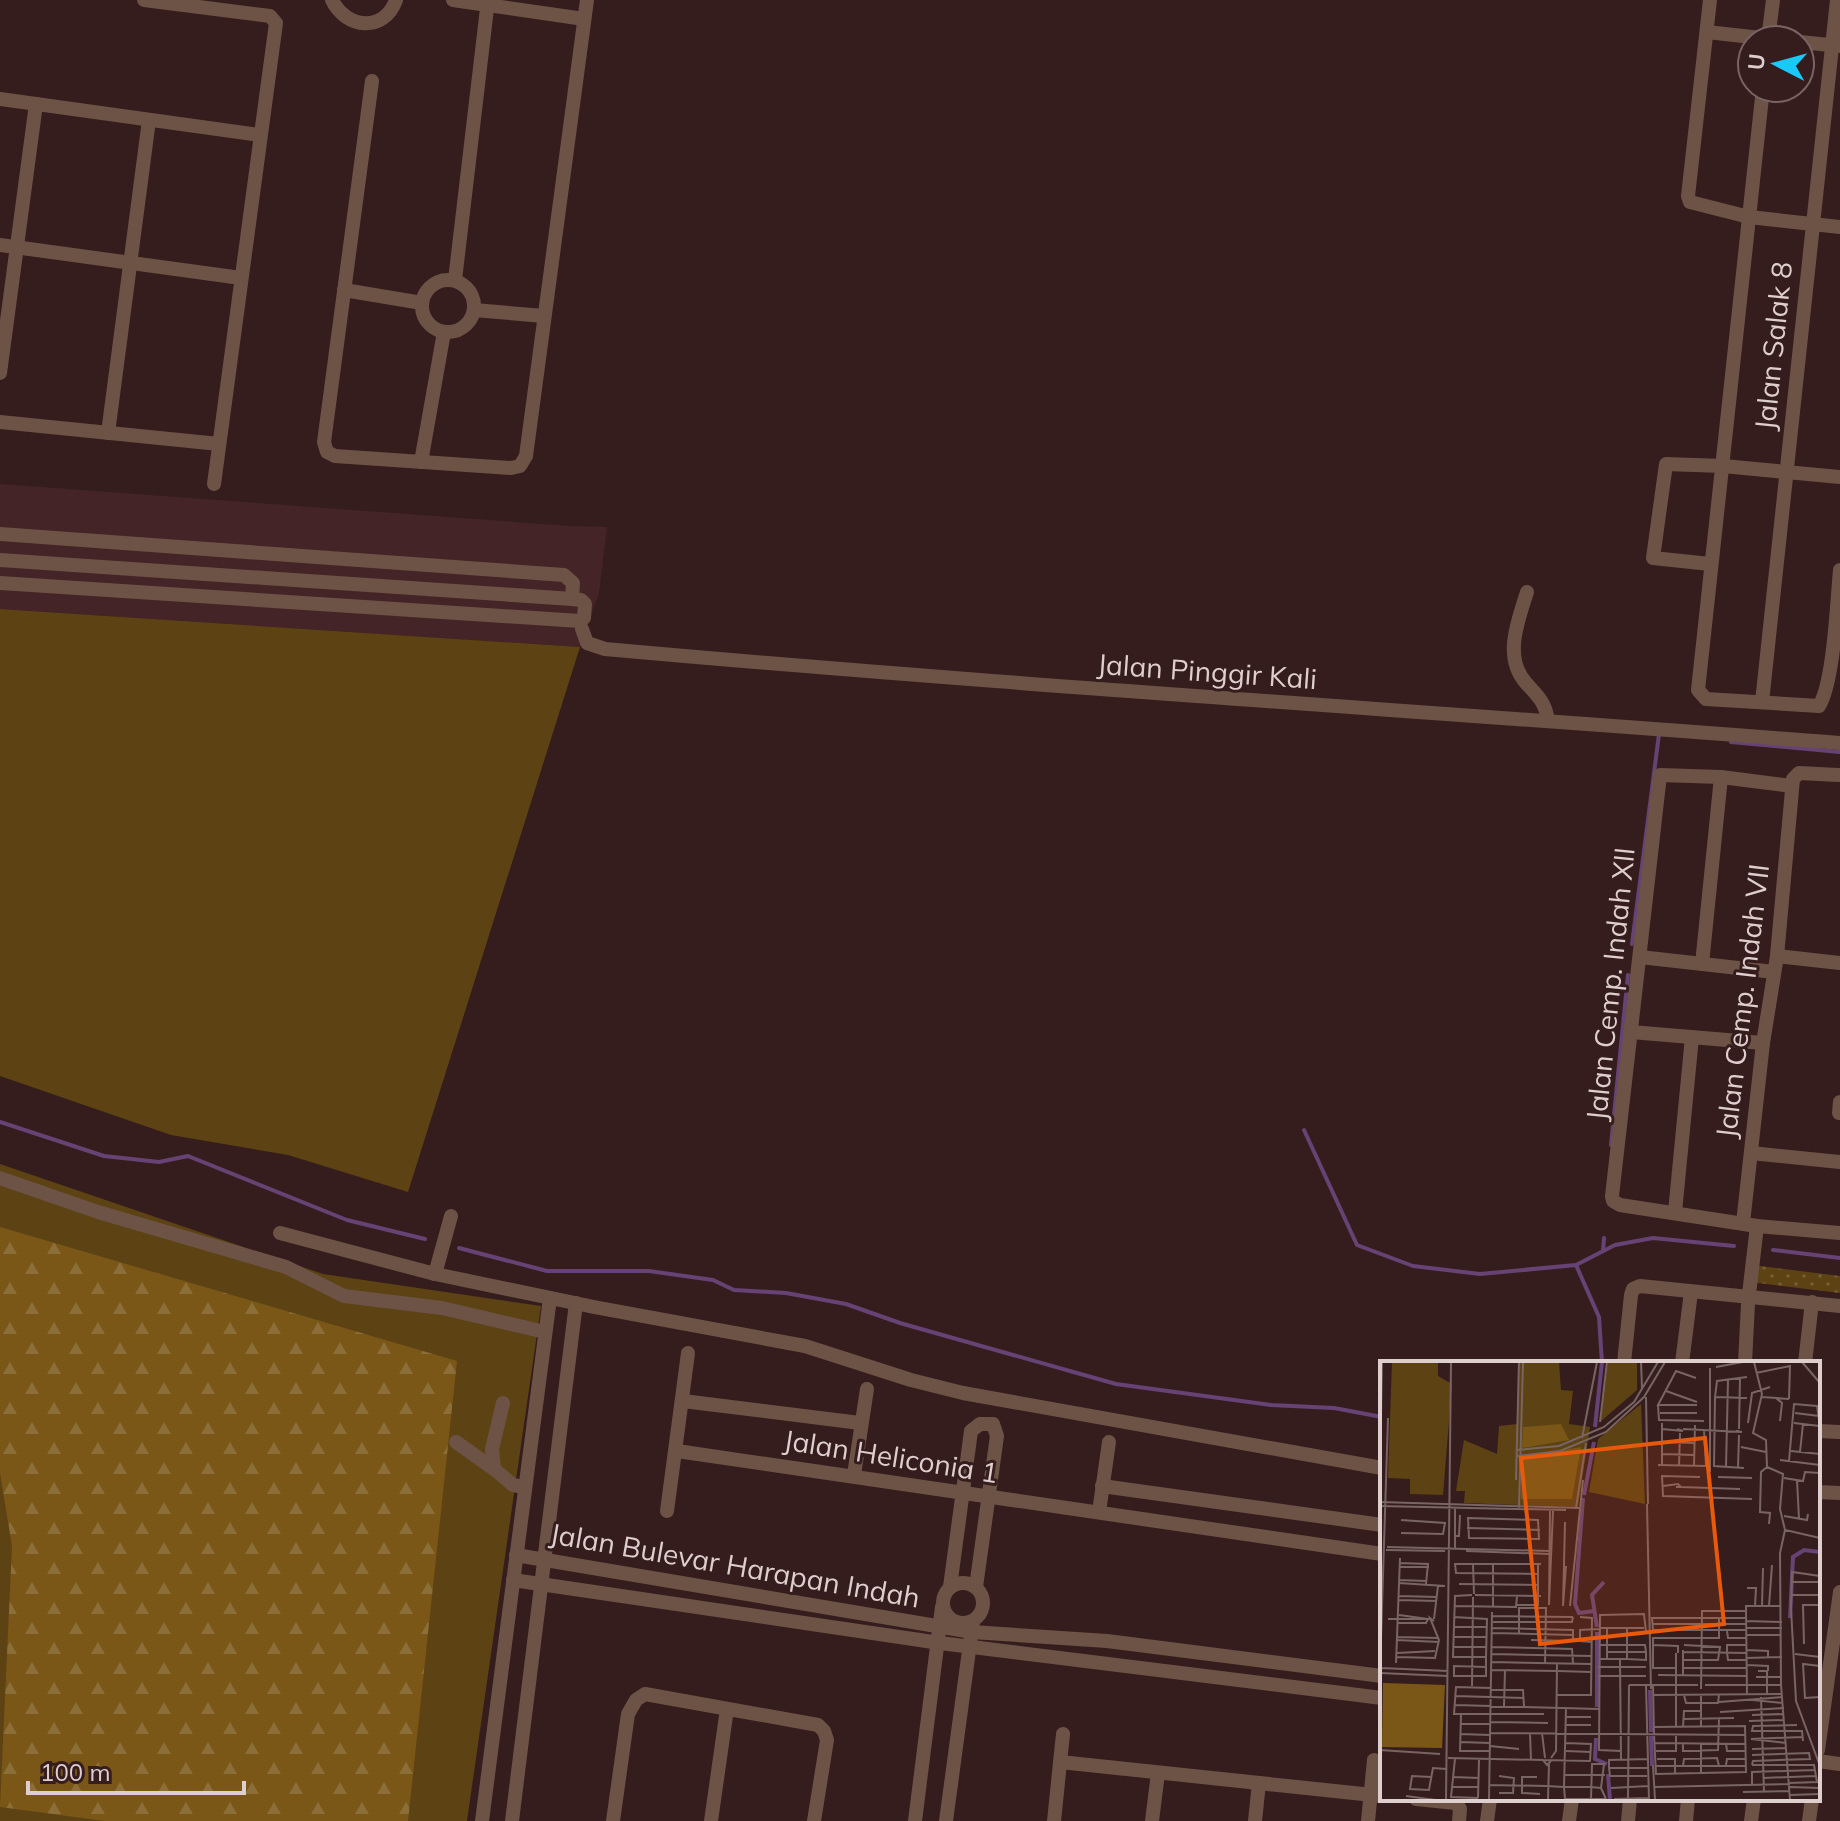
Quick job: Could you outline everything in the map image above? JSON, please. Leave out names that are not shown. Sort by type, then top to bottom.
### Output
[{"type":"street","points":[[144,0],[270,16],[276,23],[214,484]]},
{"type":"street","points":[[332,0],[343,17],[360,24],[378,21],[392,10],[396,0]]},
{"type":"street","points":[[453,0],[488,2],[584,19]]},
{"type":"street","points":[[372,81],[324,442],[327,452],[335,456],[511,468],[520,466],[526,456],[587,0]]},
{"type":"street","points":[[1710,0],[1688,196],[1690,202],[1749,217],[1840,227]]},
{"type":"street","points":[[1770,24],[1773,0]]},
{"type":"street","name":"Jalan Salak 8","points":[[1762,702],[1811,224],[1836,46],[1837,0]]},
{"type":"street","points":[[455,280],[488,2]]},
{"type":"street","points":[[1707,32],[1736,36]]},
{"type":"street","points":[[1816,44],[1836,46]]},
{"type":"street","points":[[0,99],[260,135]]},
{"type":"street","points":[[0,373],[36,104]]},
{"type":"street","points":[[1761,104],[1698,690],[1706,699],[1819,706],[1835,661],[1840,570]]},
{"type":"street","points":[[108,433],[149,120]]},
{"type":"street","points":[[0,245],[241,278]]},
{"type":"street","points":[[455,280],[464,285],[472,296],[474,310],[469,322],[458,331],[444,332],[432,327],[423,316],[422,303],[427,290],[438,282],[455,280]]},
{"type":"street","points":[[344,290],[422,303]]},
{"type":"street","points":[[474,310],[544,316]]},
{"type":"street","points":[[421,462],[444,332]]},
{"type":"street","points":[[0,422],[219,444]]},
{"type":"street","points":[[1710,564],[1653,558],[1666,464],[1840,477]]},
{"type":"street","points":[[0,534],[564,575],[573,583],[572,599]]},
{"type":"street","points":[[0,560],[572,599],[584,603],[582,620],[0,583]]},
{"type":"street","points":[[1527,592],[1513,645],[1514,658],[1518,672],[1542,699],[1548,720]]},
{"type":"street","name":"Jalan Pinggir Kali","points":[[582,629],[587,643],[605,649],[1035,685],[1840,743]]},
{"type":"street","points":[[1792,786],[1799,773],[1838,775]]},
{"type":"street","name":"Jalan Cemp. Indah XII","points":[[1792,786],[1721,777],[1660,775],[1613,1201],[1620,1205],[1750,1224],[1840,1233]]},
{"type":"street","points":[[1702,964],[1721,777]]},
{"type":"street","name":"Jalan Cemp. Indah VII","points":[[1745,1361],[1754,1242],[1750,1224],[1751,1153],[1763,1043],[1777,956],[1792,786]]},
{"type":"street","points":[[1777,956],[1840,963]]},
{"type":"street","points":[[1640,957],[1774,972]]},
{"type":"street","points":[[1631,1032],[1763,1043]]},
{"type":"street","points":[[1675,1212],[1692,1037]]},
{"type":"street","points":[[1751,1153],[1840,1162]]},
{"type":"street","points":[[0,1178],[98,1212],[286,1267],[344,1296],[442,1308],[545,1332]]},
{"type":"street","points":[[435,1274],[451,1216]]},
{"type":"street","points":[[280,1233],[435,1274],[805,1346],[911,1380],[973,1395],[1380,1468]]},
{"type":"street","points":[[1624,1361],[1633,1289],[1640,1286],[1840,1306]]},
{"type":"street","points":[[1682,1361],[1691,1292]]},
{"type":"street","points":[[516,1555],[550,1298]]},
{"type":"street","points":[[1805,1361],[1812,1302]]},
{"type":"street","points":[[512,1821],[576,1303]]},
{"type":"street","points":[[667,1511],[688,1353]]},
{"type":"street","points":[[854,1475],[867,1389]]},
{"type":"street","points":[[683,1401],[860,1423]]},
{"type":"street","points":[[494,1469],[492,1449],[503,1403]]},
{"type":"street","points":[[915,1821],[940,1643],[942,1599],[950,1587],[971,1431],[987,1423],[993,1424],[997,1436],[976,1587]]},
{"type":"street","points":[[1820,1431],[1840,1432]]},
{"type":"street","points":[[456,1442],[513,1485],[524,1487]]},
{"type":"street","points":[[1099,1512],[1109,1442]]},
{"type":"street","name":"Jalan Heliconia 1","points":[[677,1451],[1380,1554]]},
{"type":"street","points":[[1102,1486],[1380,1525]]},
{"type":"street","points":[[1820,1492],[1840,1493]]},
{"type":"street","points":[[957,1538],[981,1541]]},
{"type":"street","name":"Jalan Bulevar Harapan Indah","points":[[482,1821],[516,1555],[972,1633]]},
{"type":"street","name":"Jalan Bulevar Harapan Indah","points":[[513,1580],[940,1643],[972,1633]]},
{"type":"street","points":[[946,1821],[972,1633],[983,1605],[982,1595],[976,1587],[963,1583],[950,1587]]},
{"type":"street","points":[[1820,1736],[1840,1592]]},
{"type":"street","points":[[942,1607],[951,1620],[966,1624],[972,1633],[1380,1698]]},
{"type":"street","points":[[972,1633],[1107,1641],[1380,1676]]},
{"type":"street","points":[[613,1821],[628,1714],[640,1696],[651,1694],[818,1725],[827,1740],[814,1821]]},
{"type":"street","points":[[711,1821],[727,1709]]},
{"type":"street","points":[[1054,1821],[1063,1734]]},
{"type":"street","points":[[1368,1821],[1376,1796],[1374,1760]]},
{"type":"street","points":[[1820,1761],[1840,1764]]},
{"type":"street","points":[[1060,1762],[1376,1796]]},
{"type":"street","points":[[1152,1821],[1158,1773]]},
{"type":"street","points":[[1255,1821],[1259,1783]]},
{"type":"street","points":[[1436,1801],[1456,1803],[1460,1809],[1459,1821]]},
{"type":"street","points":[[1487,1821],[1490,1801]]},
{"type":"street","points":[[1569,1821],[1572,1801]]},
{"type":"street","points":[[1628,1821],[1630,1801]]},
{"type":"street","points":[[1686,1821],[1688,1801]]},
{"type":"street","points":[[1751,1821],[1754,1801]]},
{"type":"street","points":[[1809,1821],[1812,1801]]},
{"type":"shaded area","points":[[0,484],[607,527],[599,593],[580,647],[0,609]]},
{"type":"shaded area","points":[[0,609],[580,647],[408,1192],[288,1155],[171,1135],[0,1076]]},
{"type":"shaded area","points":[[0,1164],[323,1274],[541,1306],[467,1821],[0,1821]]},
{"type":"shaded area","points":[[1752,1265],[1840,1276],[1840,1293],[1750,1282]]},
{"type":"green space","points":[[0,1227],[457,1361],[408,1821],[105,1821],[0,1807],[12,1546],[0,1473]]},
{"type":"waterway","points":[[1632,944],[1659,734]]},
{"type":"waterway","points":[[1731,742],[1840,752]]},
{"type":"waterway","points":[[1611,1145],[1628,975]]},
{"type":"waterway","points":[[0,1122],[104,1156],[159,1162],[188,1156],[347,1220],[425,1239]]},
{"type":"waterway","points":[[1304,1130],[1357,1245],[1413,1266],[1480,1274],[1576,1265],[1615,1245],[1653,1238],[1734,1246]]},
{"type":"waterway","points":[[1603,1251],[1604,1238]]},
{"type":"waterway","points":[[459,1248],[547,1271],[649,1271],[713,1280],[734,1290],[786,1293],[846,1304],[900,1323],[1116,1384],[1271,1405],[1334,1408],[1380,1417]]},
{"type":"waterway","points":[[1773,1250],[1840,1258]]},
{"type":"waterway","points":[[1576,1265],[1599,1317],[1602,1361]]}]
